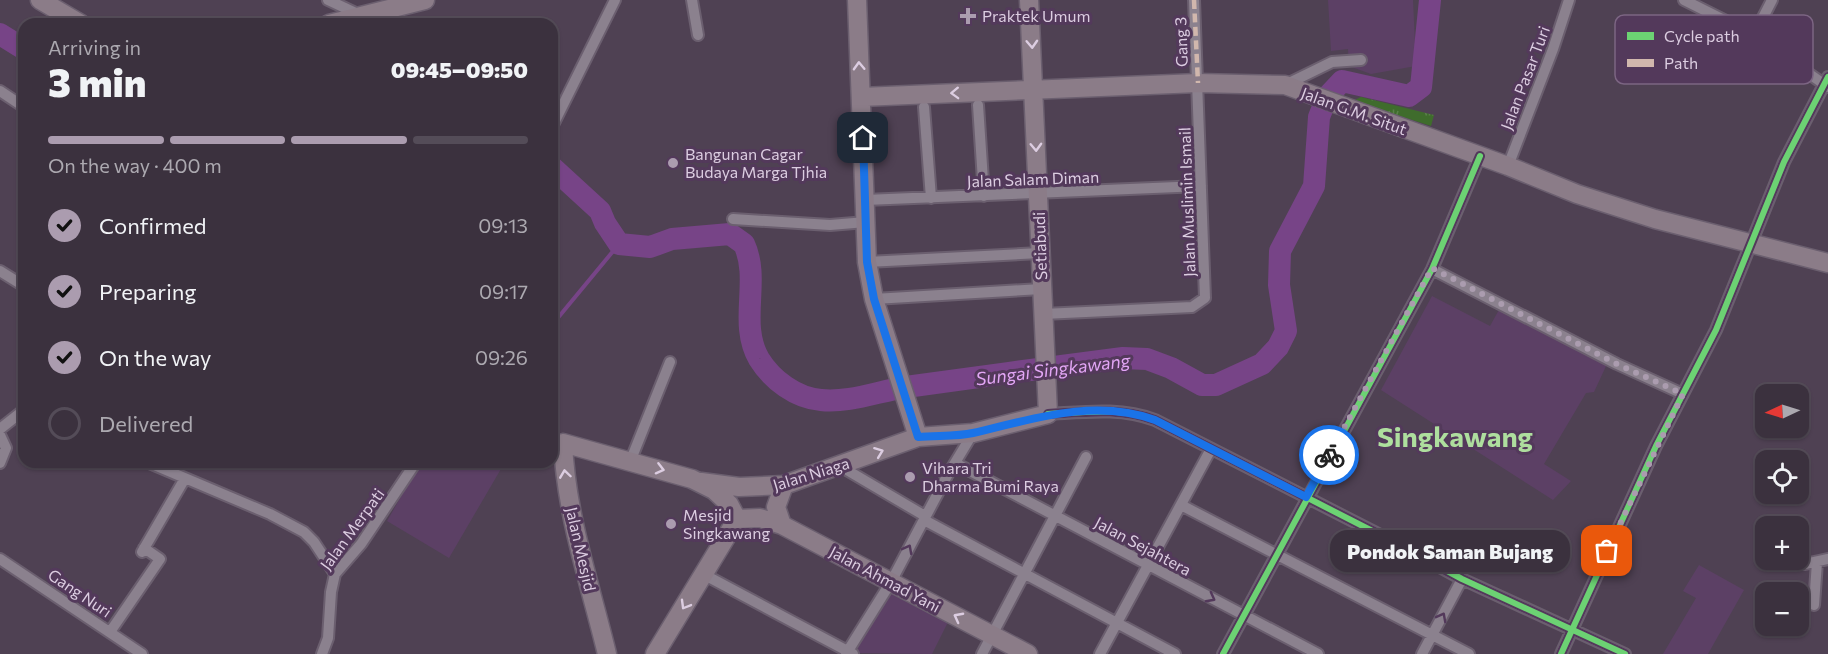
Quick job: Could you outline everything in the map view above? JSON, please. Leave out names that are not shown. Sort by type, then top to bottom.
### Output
[{"type":"main road","points":[[40,0],[66,18]]},
{"type":"main road","points":[[350,18],[425,0]]},
{"type":"main road","points":[[857,0],[867,262],[874,299],[918,437],[973,433],[1048,414]]},
{"type":"main road","name":"Setiabudi","points":[[1029,0],[1048,414]]},
{"type":"main road","name":"Jalan G.M. Situt","points":[[861,97],[1198,83],[1293,88],[1508,166],[1577,194],[1752,245],[1828,263]]},
{"type":"main road","name":"Jalan Niaga","points":[[701,482],[739,487],[769,488],[784,485],[918,437]]},
{"type":"main road","points":[[558,441],[630,462],[671,471],[701,482],[729,504],[737,519],[654,654]]},
{"type":"main road","name":"Jalan Mesjid","points":[[558,441],[578,541],[606,654]]},
{"type":"main road","points":[[782,525],[776,507],[784,485]]},
{"type":"main road","name":"Jalan Ahmad Yani","points":[[737,519],[760,518],[782,525],[1028,654]]},
{"type":"street","points":[[328,0],[360,15]]},
{"type":"street","points":[[558,115],[615,0]]},
{"type":"street","points":[[692,0],[698,35]]},
{"type":"street","name":"Gang 3","points":[[1194,0],[1198,83]]},
{"type":"street","name":"Jalan Pasar Turi","points":[[1508,166],[1553,49],[1569,0]]},
{"type":"street","points":[[1684,0],[1714,15]]},
{"type":"street","points":[[1764,15],[1772,0]]},
{"type":"street","points":[[1293,88],[1332,62],[1361,60]]},
{"type":"street","points":[[1561,654],[1656,446],[1716,330],[1784,162],[1827,83],[1813,74]]},
{"type":"street","name":"Jalan Muslimin Ismail","points":[[1043,314],[1197,306],[1204,298],[1206,291],[1198,83]]},
{"type":"street","points":[[0,91],[18,99]]},
{"type":"street","points":[[978,105],[984,196]]},
{"type":"street","points":[[924,107],[930,198]]},
{"type":"street","points":[[1223,654],[1432,268],[1480,156]]},
{"type":"street","name":"Jalan Salam Diman","points":[[865,200],[1201,186]]},
{"type":"street","points":[[734,219],[830,225],[866,222]]},
{"type":"street","points":[[867,262],[1040,253]]},
{"type":"street","points":[[1432,268],[1617,364],[1683,394]]},
{"type":"street","points":[[0,271],[18,282]]},
{"type":"street","points":[[874,299],[1041,289]]},
{"type":"street","points":[[630,462],[670,362]]},
{"type":"street","points":[[1048,414],[1134,412],[1306,497],[1461,579],[1625,654]]},
{"type":"street","points":[[0,429],[18,415]]},
{"type":"street","points":[[703,574],[849,653],[973,433]]},
{"type":"street","points":[[0,435],[6,448],[0,463]]},
{"type":"street","points":[[1100,654],[1211,449]]},
{"type":"street","points":[[982,654],[1086,457]]},
{"type":"street","name":"Jalan Sejahtera","points":[[955,463],[1318,654]]},
{"type":"street","points":[[840,466],[924,518],[1175,654]]},
{"type":"street","points":[[159,468],[270,514],[304,532],[315,542],[335,574]]},
{"type":"street","name":"Jalan Merpati","points":[[322,654],[328,638],[330,592],[335,574],[361,544],[412,468]]},
{"type":"street","points":[[110,632],[160,559],[143,551],[184,480]]},
{"type":"street","points":[[1181,505],[1469,654]]},
{"type":"street","name":"Gang Nuri","points":[[0,559],[142,654]]},
{"type":"street","points":[[1814,605],[1822,561]]},
{"type":"street","points":[[1422,654],[1461,579]]},
{"type":"shaded area","points":[[1328,0],[1413,0],[1416,66],[1371,74],[1349,66],[1348,49],[1331,51]]},
{"type":"shaded area","points":[[1432,296],[1490,326],[1500,308],[1607,364],[1594,392],[1586,393],[1544,464],[1571,481],[1553,500],[1381,390]]},
{"type":"shaded area","points":[[418,468],[502,468],[449,558],[387,521]]},
{"type":"shaded area","points":[[1699,565],[1744,590],[1708,654],[1663,654],[1696,598],[1683,591]]},
{"type":"shaded area","points":[[887,590],[948,622],[932,654],[854,653]]},
{"type":"green space","points":[[1361,97],[1434,115],[1431,126],[1353,101]]},
{"type":"waterway","name":"Sungai Singkawang","points":[[558,172],[600,211],[619,244],[650,247],[672,239],[730,234],[744,244],[751,272],[750,331],[759,359],[778,381],[794,392],[812,399],[842,400],[906,387],[1123,358],[1147,359],[1171,368],[1202,385],[1216,385],[1262,364],[1278,347],[1286,331],[1279,285],[1280,251],[1314,186],[1319,117],[1327,97],[1342,81],[1409,96],[1421,87],[1430,0]]},
{"type":"waterway","name":"Sungai Singkawang","points":[[0,34],[18,45]]},
{"type":"waterway","points":[[558,318],[619,244]]},
{"type":"marked path","points":[[1194,0],[1198,83]]},
{"type":"cycle path","points":[[1561,654],[1656,446],[1716,330],[1784,162],[1828,77]]},
{"type":"cycle path","points":[[1223,654],[1432,269],[1480,156]]},
{"type":"cycle path","points":[[1048,414],[1116,412],[1155,420],[1462,579],[1625,654]]},
{"type":"way so far","points":[[1329,455],[1432,268],[1617,364],[1683,394],[1607,551]]},
{"type":"place","name":"Praktek Umum","points":[[968,16]]},
{"type":"place","name":"Bangunan Cagar Budaya Marga Tjhia","points":[[673,163]]},
{"type":"place","name":"Vihara Tri Dharma Bumi Raya","points":[[910,477]]},
{"type":"place","name":"Mesjid Singkawang","points":[[671,524]]},
{"type":"place","name":"Pondok Saman Bujang","points":[[1607,551]]},
{"type":"district","name":"Singkawang","points":[[1455,437]]},
{"type":"route","points":[[863,138],[867,262],[874,299],[918,437],[973,433],[981,429],[1048,414],[1098,411],[1134,412],[1155,420],[1306,497],[1329,455]]}]
